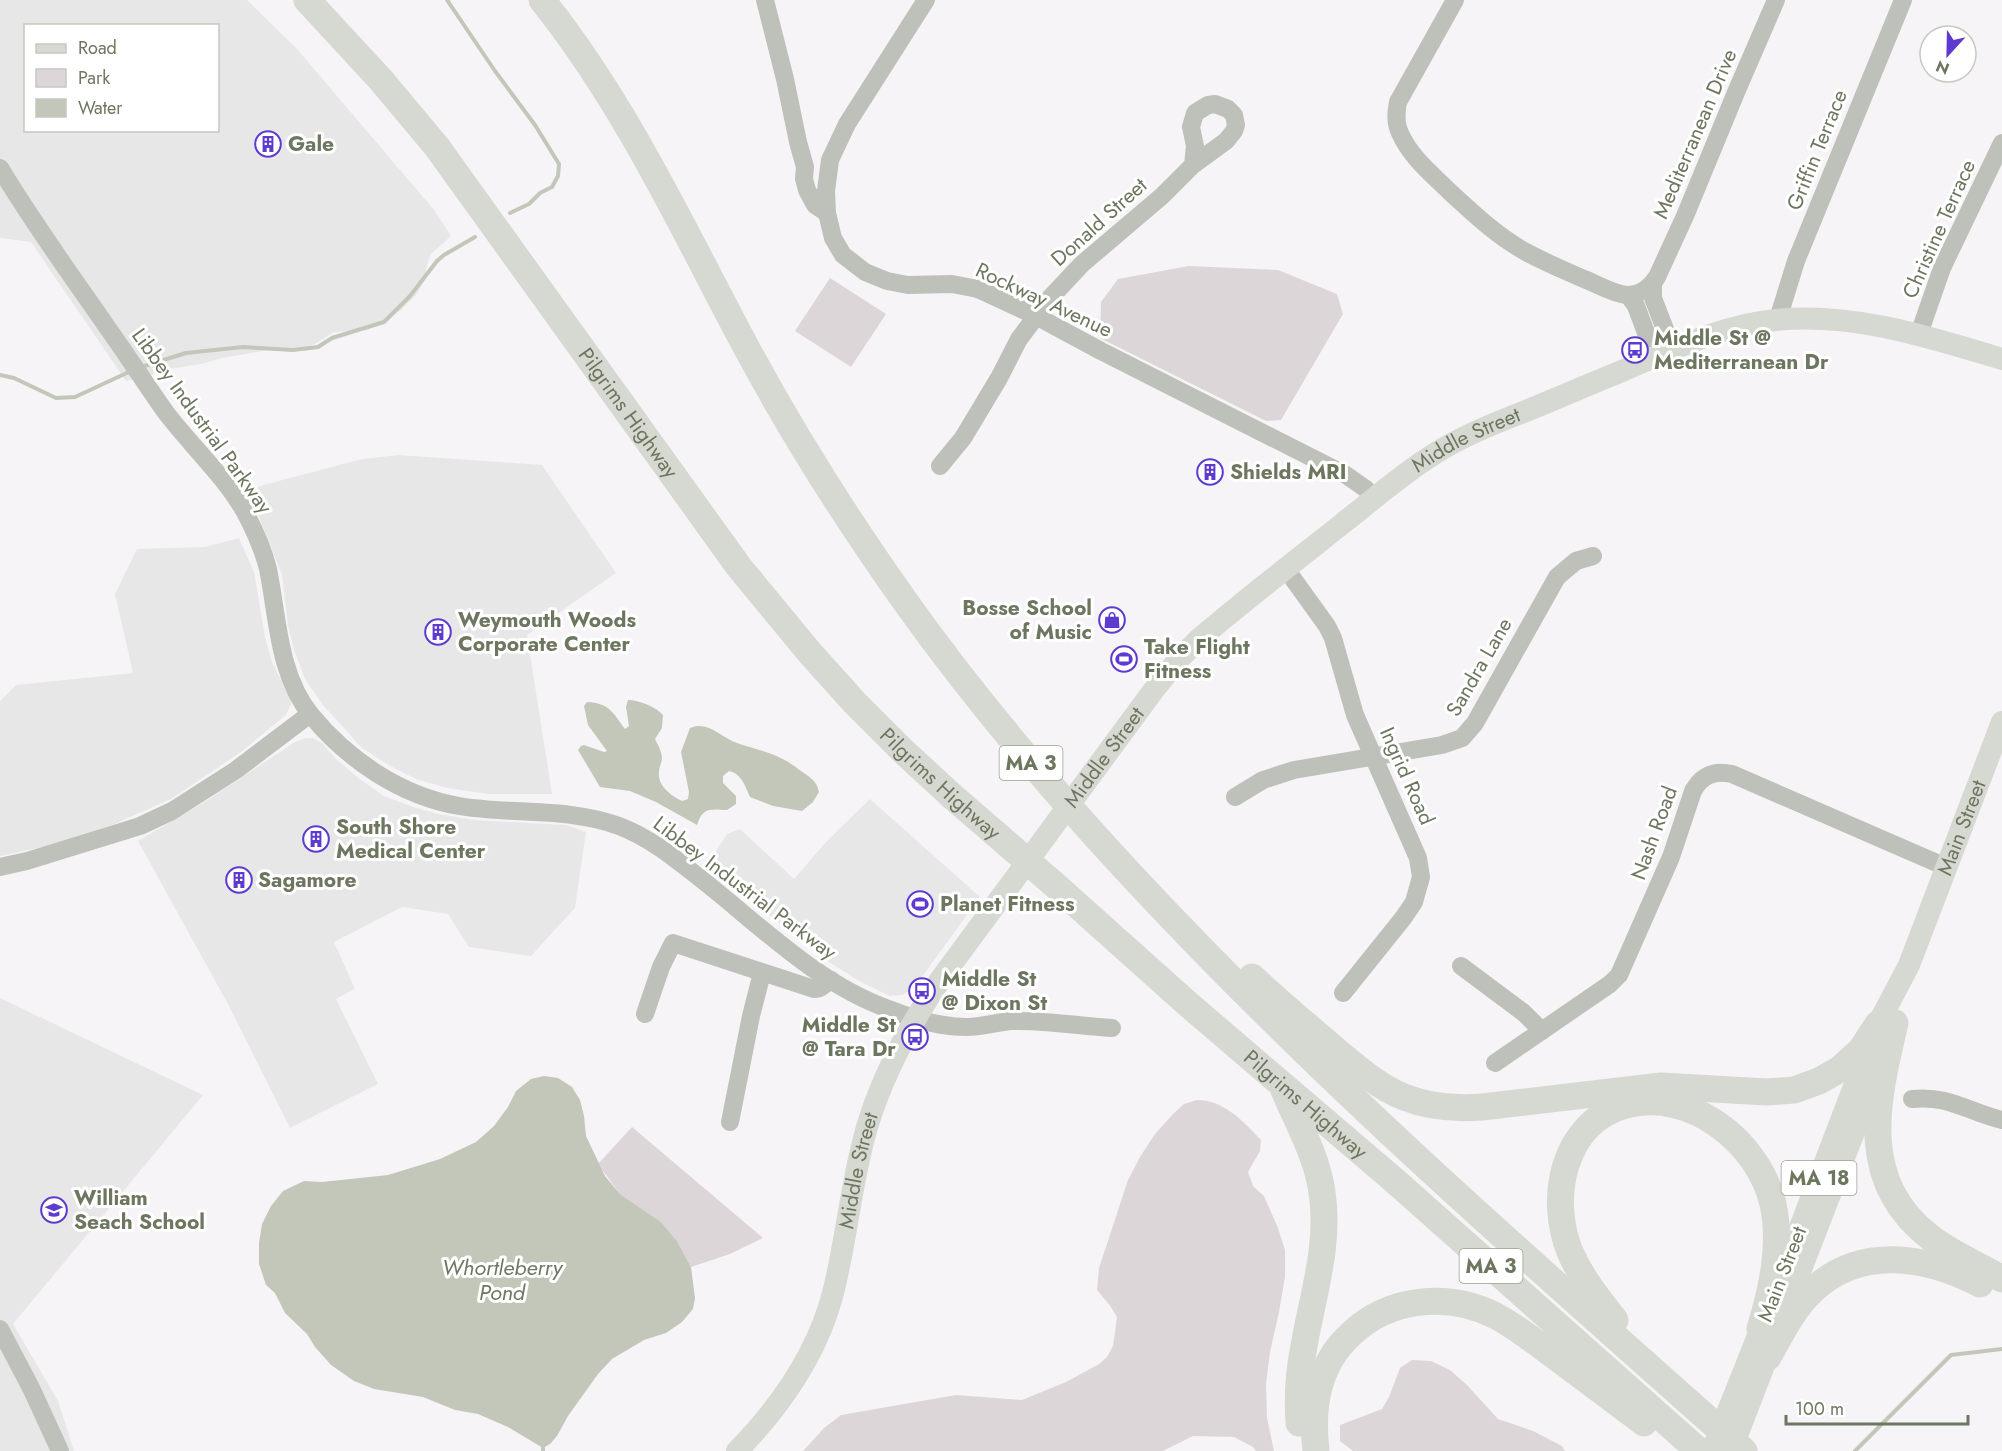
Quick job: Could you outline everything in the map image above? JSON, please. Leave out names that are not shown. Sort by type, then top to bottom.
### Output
[{"type":"highway","name":"Pilgrims Highway","points":[[307,0],[381,80],[437,147],[732,558],[825,671],[871,719],[936,782],[1395,1181],[1699,1451]]},
{"type":"highway","name":"Pilgrims Highway","points":[[542,0],[586,59],[627,124],[761,374],[846,515],[895,587],[967,685],[1023,754],[1088,828],[1231,980],[1342,1089],[1465,1203],[1744,1451]]},
{"type":"highway","points":[[1088,828],[1262,986],[1351,1063],[1388,1089],[1406,1098],[1427,1104],[1458,1108],[1482,1107],[1661,1086],[1767,1092],[1794,1090],[1819,1082],[1840,1069],[1887,1024]]},
{"type":"highway","points":[[1887,1024],[1877,1141],[1885,1176],[1898,1202],[1923,1232],[2002,1279]]},
{"type":"highway","points":[[1281,1083],[1315,1160],[1324,1213],[1323,1254],[1300,1369],[1298,1416],[1301,1451]]},
{"type":"highway","points":[[1681,1395],[1648,1360],[1599,1300],[1580,1272],[1566,1240],[1560,1211],[1563,1172],[1573,1146],[1600,1117],[1616,1108],[1635,1103],[1663,1103],[1682,1107],[1718,1125],[1755,1163],[1770,1194],[1776,1232],[1774,1273],[1760,1329]]},
{"type":"highway","points":[[1768,1357],[1791,1318],[1813,1290],[1835,1274],[1864,1262],[1889,1259],[1923,1263],[1963,1276],[2002,1297]]},
{"type":"highway","points":[[1316,1451],[1315,1400],[1323,1373],[1336,1350],[1356,1329],[1382,1312],[1398,1306],[1429,1302],[1451,1302],[1474,1308],[1506,1322],[1682,1451]]},
{"type":"main road","name":"Middle Street","points":[[737,1451],[779,1405],[794,1383],[819,1335],[833,1292],[856,1171],[867,1128],[884,1081],[915,1018],[940,980],[1096,768],[1161,680],[1186,651],[1374,499],[1435,454],[1469,435],[1664,353],[1725,330],[1778,319],[1833,320],[1919,334],[2002,359]]},
{"type":"main road","name":"Main Street","points":[[1731,1451],[1741,1401],[1760,1329],[1887,1024],[2002,722]]},
{"type":"main road","name":"Main Street","points":[[1712,1451],[1768,1357],[1857,1128],[1887,1024]]},
{"type":"street","points":[[765,0],[786,79],[805,166],[804,179],[811,200],[827,213]]},
{"type":"street","name":"Rockway Avenue","points":[[926,0],[847,124],[832,153],[827,171],[827,213],[833,238],[843,255],[850,262],[876,277],[908,285],[965,285],[978,289],[1036,316],[1346,475],[1366,489],[1374,499]]},
{"type":"street","points":[[1455,0],[1398,102],[1396,120],[1407,147],[1428,171],[1483,223],[1503,238],[1549,264],[1628,295],[1642,292],[1653,284]]},
{"type":"street","name":"Mediterranean Drive","points":[[1653,284],[1685,216],[1776,0]]},
{"type":"street","name":"Griffin Terrace","points":[[1778,319],[1796,261],[1903,0]]},
{"type":"street","name":"Christine Terrace","points":[[1919,334],[1942,268],[2002,143]]},
{"type":"street","name":"Donald Street","points":[[940,466],[963,438],[1019,339],[1071,274],[1162,196],[1193,165]]},
{"type":"street","points":[[805,166],[827,171]]},
{"type":"street","name":"Libbey Industrial Parkway","points":[[0,168],[39,229],[148,386],[181,431],[228,487],[253,527],[268,570],[276,626],[295,688],[310,714],[373,772],[417,794],[461,806],[580,815],[639,835],[673,857],[786,948],[831,981],[888,1009],[950,1026],[968,1027],[1011,1021],[1112,1028]]},
{"type":"street","points":[[1653,284],[1653,298],[1664,353]]},
{"type":"street","points":[[1628,295],[1664,353]]},
{"type":"street","name":"Sandra Lane","points":[[1235,797],[1263,780],[1304,767],[1450,743],[1467,734],[1551,586],[1576,561],[1593,556]]},
{"type":"street","name":"Ingrid Road","points":[[1286,569],[1333,638],[1354,715],[1418,858],[1421,877],[1414,902],[1404,917],[1343,993]]},
{"type":"street","points":[[0,867],[27,861],[140,826],[172,811],[236,770],[310,714]]},
{"type":"street","name":"Nash Road","points":[[1495,1063],[1610,984],[1619,975],[1668,866],[1693,790],[1702,779],[1713,774],[1719,772],[1732,774],[1946,867]]},
{"type":"street","points":[[645,1014],[661,967],[673,943],[814,989],[831,981]]},
{"type":"street","points":[[1461,966],[1529,1017],[1542,1031]]},
{"type":"street","points":[[730,1122],[762,973]]},
{"type":"street","points":[[1912,1099],[1945,1100],[2002,1120]]},
{"type":"street","points":[[0,1329],[60,1451]]},
{"type":"shaded area","points":[[0,0],[247,0],[297,49],[435,211],[451,236],[431,254],[425,279],[417,294],[400,311],[368,330],[334,332],[307,348],[293,351],[269,350],[222,358],[126,381],[31,242],[0,238]]},
{"type":"shaded area","points":[[399,455],[542,465],[616,573],[527,635],[552,794],[489,794],[447,788],[416,779],[362,748],[323,705],[305,679],[288,625],[282,575],[248,489],[362,459]]},
{"type":"shaded area","points":[[239,538],[254,572],[265,637],[272,662],[292,702],[286,715],[241,752],[171,799],[112,825],[47,846],[0,856],[0,701],[16,685],[133,673],[115,594],[137,549],[205,547]]},
{"type":"shaded area","points":[[313,738],[322,743],[337,760],[384,796],[413,807],[474,820],[566,825],[586,832],[575,908],[531,956],[469,947],[448,914],[402,907],[334,942],[355,989],[336,999],[378,1084],[290,1128],[229,1006],[138,841],[203,803],[295,742]]},
{"type":"shaded area","points":[[870,799],[980,897],[914,988],[903,995],[890,996],[859,981],[826,960],[787,930],[710,863],[727,834],[740,829],[794,879],[826,842]]},
{"type":"shaded area","name":"William Seach School","points":[[0,998],[203,1095],[13,1324],[58,1401],[74,1451],[0,1451]]},
{"type":"green space","points":[[1189,266],[1278,270],[1337,294],[1343,314],[1281,420],[1266,421],[1100,338],[1101,302],[1118,279]]},
{"type":"green space","points":[[830,278],[886,314],[851,367],[795,331]]},
{"type":"green space","points":[[1197,1100],[1216,1104],[1232,1113],[1261,1140],[1260,1151],[1248,1172],[1253,1186],[1264,1196],[1285,1250],[1285,1277],[1266,1384],[1267,1418],[1274,1451],[1256,1451],[1234,1437],[1193,1436],[1163,1451],[803,1451],[824,1428],[841,1415],[956,1395],[1022,1400],[1066,1382],[1099,1364],[1107,1357],[1113,1346],[1117,1317],[1097,1290],[1099,1268],[1128,1180],[1155,1134],[1184,1104]]},
{"type":"green space","points":[[632,1127],[763,1238],[730,1254],[691,1267],[677,1241],[661,1222],[620,1194],[598,1164]]},
{"type":"green space","points":[[1412,1360],[1431,1361],[1450,1370],[1498,1419],[1533,1431],[1562,1446],[1565,1451],[1353,1451],[1340,1441],[1340,1425],[1382,1409],[1400,1368]]},
{"type":"water","points":[[628,700],[647,704],[663,715],[662,728],[655,739],[662,756],[659,777],[666,789],[682,801],[688,799],[689,792],[681,752],[690,728],[696,726],[714,730],[737,743],[785,760],[813,780],[819,792],[813,802],[802,811],[773,806],[750,797],[740,778],[729,771],[723,776],[723,783],[736,796],[736,804],[727,810],[704,812],[697,825],[656,802],[630,791],[600,787],[578,750],[584,745],[607,751],[588,725],[584,706],[587,702],[601,704],[614,714],[625,729],[629,726],[626,707]]},
{"type":"water","name":"Whortleberry Pond","points":[[544,1076],[558,1078],[572,1087],[580,1100],[586,1136],[605,1176],[620,1194],[661,1222],[677,1241],[691,1267],[695,1298],[693,1309],[682,1322],[666,1333],[644,1340],[612,1359],[598,1374],[568,1416],[557,1436],[543,1448],[508,1427],[478,1414],[455,1410],[423,1397],[374,1389],[354,1381],[331,1365],[307,1334],[285,1313],[275,1293],[266,1285],[259,1264],[259,1243],[262,1224],[271,1206],[283,1191],[304,1181],[322,1182],[388,1175],[440,1159],[476,1142],[494,1126],[516,1091],[531,1079]]},
{"type":"waterway","points":[[447,0],[535,125],[559,164],[558,176],[552,187],[540,193],[529,204],[510,213]]},
{"type":"waterway","points":[[141,367],[186,353],[243,347],[293,350],[318,347],[332,338],[384,322],[410,296],[437,261],[475,237]]},
{"type":"waterway","points":[[0,375],[14,378],[56,398],[75,397],[131,371]]},
{"type":"waterway","points":[[1855,1451],[1951,1355],[2002,1349]]},
{"type":"place","name":"Gale","points":[[268,144]]},
{"type":"place","name":"Middle St @ Mediterranean Dr","points":[[1635,350]]},
{"type":"place","name":"Shields MRI","points":[[1210,472]]},
{"type":"place","name":"Bosse School of Music","points":[[1112,620]]},
{"type":"place","name":"Weymouth Woods Corporate Center","points":[[438,632]]},
{"type":"place","name":"Take Flight Fitness","points":[[1124,659]]},
{"type":"place","name":"South Shore Medical Center","points":[[316,839]]},
{"type":"place","name":"Sagamore","points":[[239,880]]},
{"type":"place","name":"Planet Fitness","points":[[920,904]]},
{"type":"place","name":"Middle St @ Dixon St","points":[[922,991]]},
{"type":"place","name":"Middle St @ Tara Dr","points":[[915,1037]]},
{"type":"place","name":"William Seach School","points":[[54,1210]]}]
